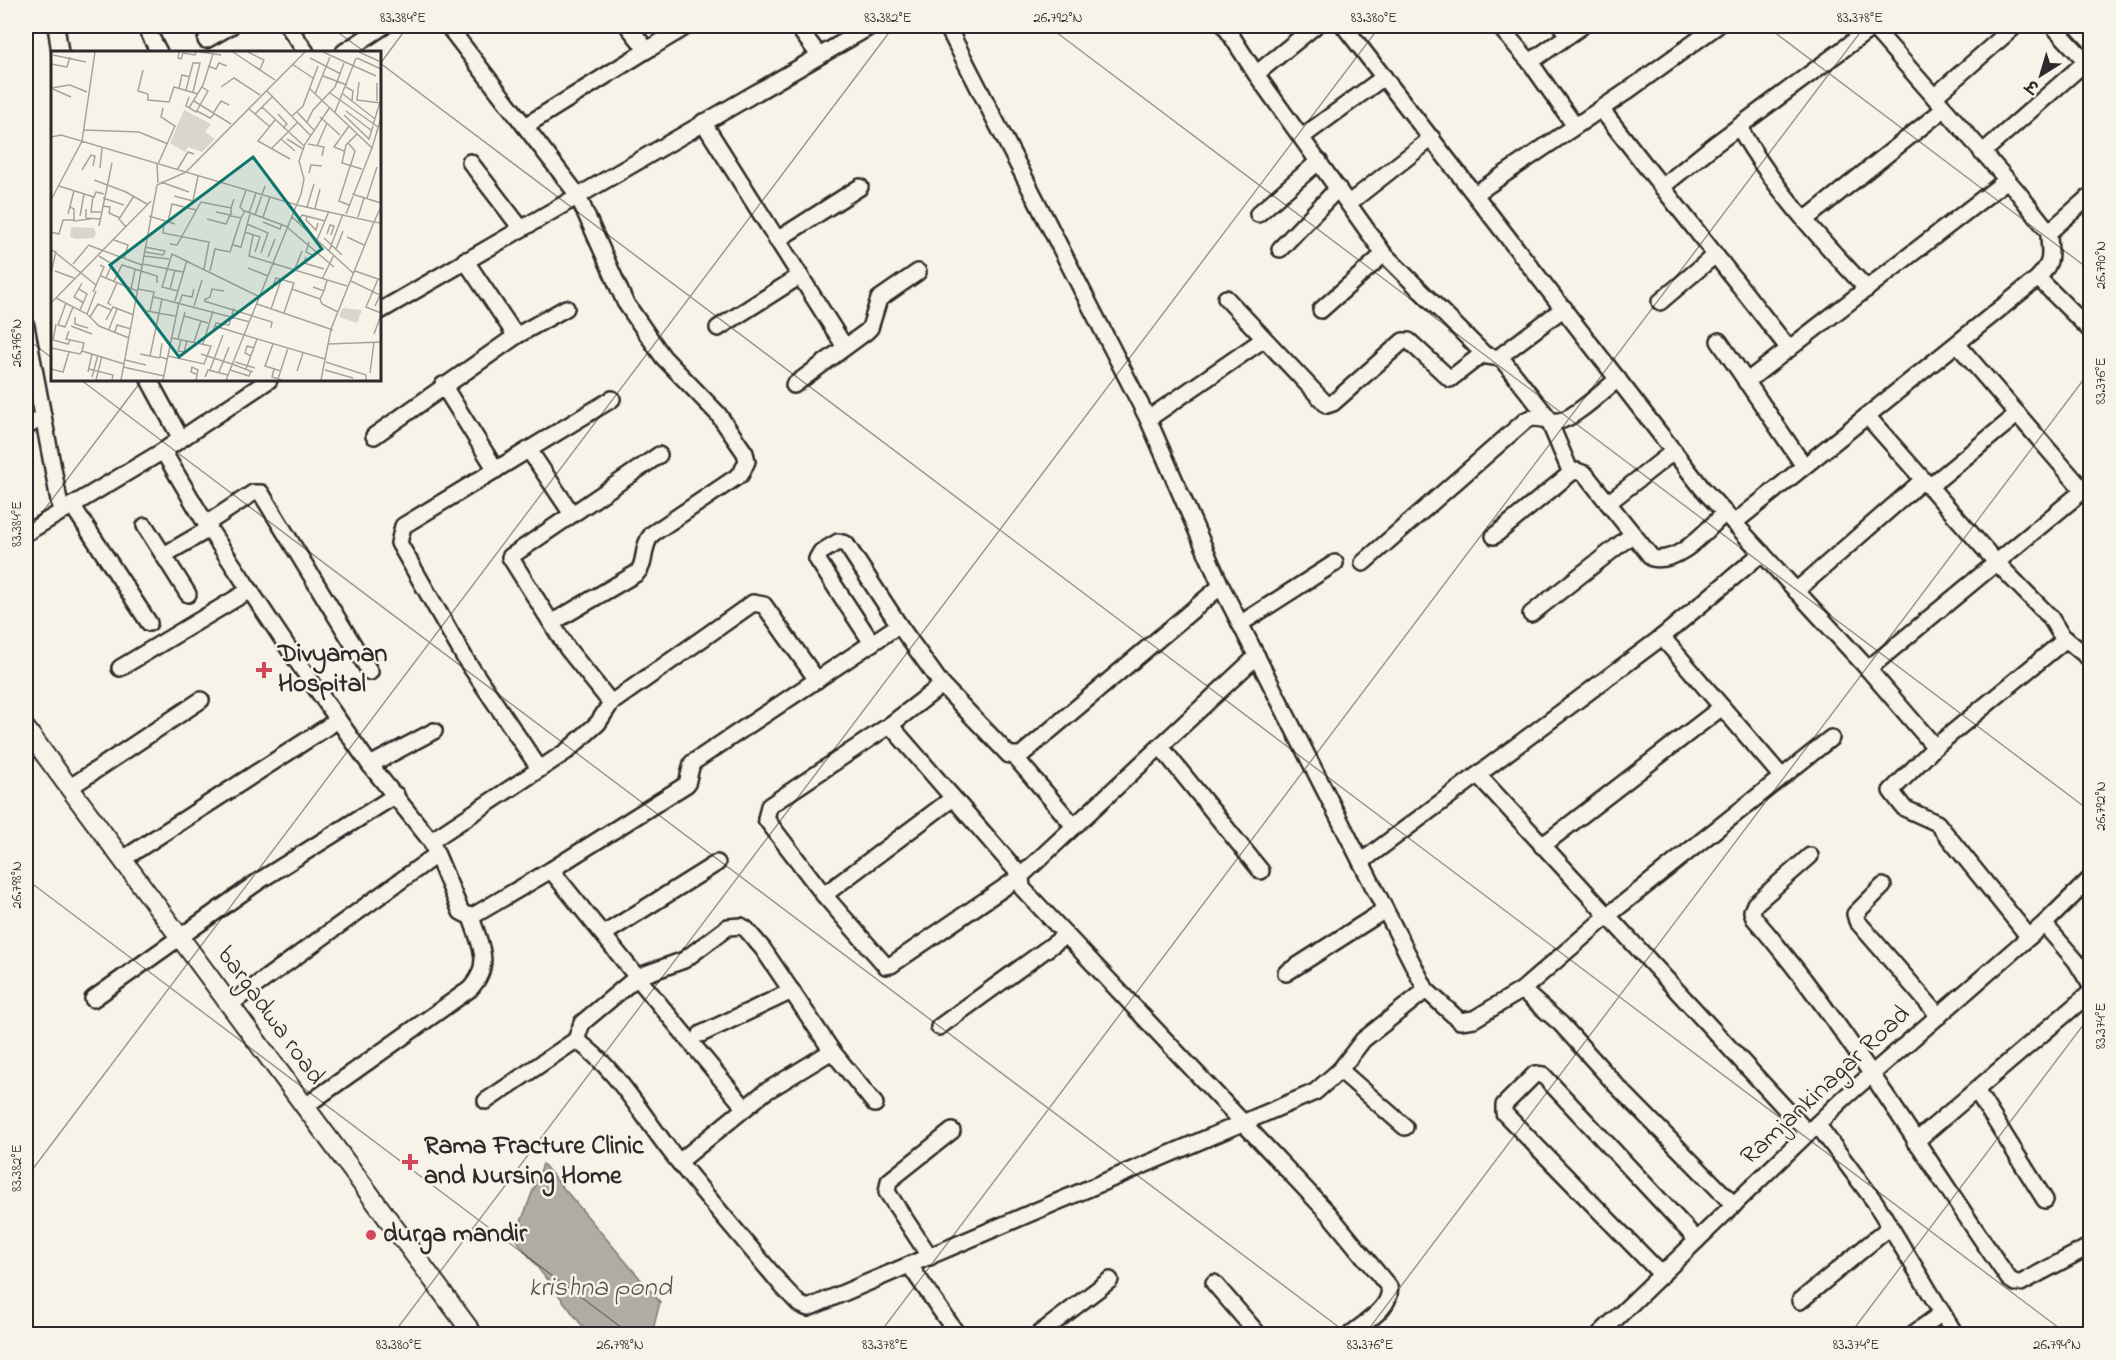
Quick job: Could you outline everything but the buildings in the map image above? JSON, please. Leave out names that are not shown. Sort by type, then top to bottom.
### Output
[{"type":"main road","name":"bargadwa road","points":[[26,729],[473,1335]]},
{"type":"street","points":[[56,26],[60,51]]},
{"type":"street","points":[[145,26],[158,51]]},
{"type":"street","points":[[206,40],[231,26]]},
{"type":"street","points":[[288,26],[305,51]]},
{"type":"street","points":[[346,51],[384,26]]},
{"type":"street","points":[[448,26],[577,194],[625,302],[663,357],[718,414],[745,453],[747,461],[741,474],[652,534],[644,546],[641,568],[638,573],[553,622]]},
{"type":"street","points":[[628,26],[647,50]]},
{"type":"street","points":[[525,126],[687,26]]},
{"type":"street","points":[[797,26],[819,55]]},
{"type":"street","points":[[381,310],[520,227],[871,26]]},
{"type":"street","points":[[947,26],[1148,419],[1221,586],[1426,990],[1460,1021],[1466,1022],[1522,990],[1606,917],[1831,738]]},
{"type":"street","points":[[1225,26],[1256,74],[1384,254],[1485,355]]},
{"type":"street","points":[[1256,74],[1315,26]]},
{"type":"street","points":[[1344,26],[1674,451],[1730,518],[1868,669],[1935,747]]},
{"type":"street","points":[[1499,26],[1530,62],[1575,126]]},
{"type":"street","points":[[1530,62],[1565,30],[1582,26]]},
{"type":"street","points":[[1475,194],[1601,109],[1717,26]]},
{"type":"street","points":[[1494,536],[1571,473],[1577,471],[1585,474],[1652,558],[1664,560],[1678,554],[1804,466],[1867,416],[2038,278],[2048,266],[2052,256],[2049,232],[2007,180],[1872,26],[1662,187]]},
{"type":"street","points":[[1806,219],[1939,103],[2015,26]]},
{"type":"street","points":[[1982,153],[2084,62],[2053,26]]},
{"type":"street","points":[[1302,137],[1384,77]]},
{"type":"street","points":[[1601,109],[1789,349]]},
{"type":"street","points":[[703,122],[845,347]]},
{"type":"street","points":[[1739,127],[1759,163],[1867,289]]},
{"type":"street","points":[[1349,203],[1432,138]]},
{"type":"street","points":[[1258,214],[1319,161]]},
{"type":"street","points":[[471,162],[520,227]]},
{"type":"street","points":[[1746,382],[2007,180]]},
{"type":"street","points":[[777,240],[860,187]]},
{"type":"street","points":[[1280,249],[1338,188]]},
{"type":"street","points":[[2049,232],[2091,196]]},
{"type":"street","points":[[1321,310],[1384,254]]},
{"type":"street","points":[[1660,302],[1715,255]]},
{"type":"street","points":[[465,260],[516,336]]},
{"type":"street","points":[[794,385],[870,328],[879,298],[918,272]]},
{"type":"street","points":[[718,328],[800,276]]},
{"type":"street","points":[[2038,278],[2091,330]]},
{"type":"street","points":[[1226,298],[1327,405],[1403,341],[1409,341],[1450,379],[1478,357],[1485,355],[1501,358],[1550,423],[1571,473]]},
{"type":"street","points":[[374,436],[443,385],[516,336],[566,308]]},
{"type":"street","points":[[1501,358],[1503,354],[1564,308]]},
{"type":"street","points":[[26,326],[43,417],[67,508],[149,622]]},
{"type":"street","points":[[1148,419],[1264,339]]},
{"type":"street","points":[[1719,341],[1804,466]]},
{"type":"street","points":[[1868,669],[2087,487],[2018,414],[1957,344]]},
{"type":"street","points":[[1363,563],[1526,420],[1531,417],[1550,423],[1565,419],[1618,379]]},
{"type":"street","points":[[150,381],[181,439]]},
{"type":"street","points":[[26,533],[163,451],[268,381]]},
{"type":"street","points":[[443,385],[496,470]]},
{"type":"street","points":[[539,768],[466,660],[399,543],[403,526],[612,399]]},
{"type":"street","points":[[1796,591],[1926,483],[2018,414]]},
{"type":"street","points":[[1867,416],[1996,562],[2050,617],[2066,639],[2091,659]]},
{"type":"street","points":[[26,428],[43,417]]},
{"type":"street","points":[[529,450],[572,514]]},
{"type":"street","points":[[163,451],[207,527],[338,720],[434,848],[460,912],[471,917],[484,963],[477,981],[470,989],[304,1107]]},
{"type":"street","points":[[1608,503],[1674,451]]},
{"type":"street","points":[[610,703],[567,648],[553,622],[510,557],[659,455]]},
{"type":"street","points":[[164,555],[253,493],[261,494],[370,672]]},
{"type":"street","points":[[145,526],[188,594]]},
{"type":"street","points":[[1531,615],[1633,534]]},
{"type":"street","points":[[872,643],[817,559],[821,552],[838,542],[846,544],[942,685],[1009,755],[1015,757],[1074,826]]},
{"type":"street","points":[[1361,862],[1662,637],[1762,553]]},
{"type":"street","points":[[1240,624],[1335,563]]},
{"type":"street","points":[[1015,757],[1021,755],[1221,586]]},
{"type":"street","points":[[120,668],[250,590]]},
{"type":"street","points":[[229,1005],[539,768],[567,751],[590,730],[610,703],[753,603],[764,604],[817,680]]},
{"type":"street","points":[[471,917],[551,870],[687,784],[692,763],[899,625]]},
{"type":"street","points":[[1662,637],[1782,777]]},
{"type":"street","points":[[2029,937],[1936,822],[1904,808],[1892,795],[1892,788],[1935,747],[2066,639]]},
{"type":"street","points":[[942,685],[890,725],[769,806],[766,813],[766,819],[824,895],[886,966],[891,965],[1021,876],[1257,656]]},
{"type":"street","points":[[69,788],[201,700]]},
{"type":"street","points":[[1542,846],[1722,707]]},
{"type":"street","points":[[123,860],[338,720]]},
{"type":"street","points":[[890,725],[1021,876],[1022,888],[1329,1214],[1389,1287],[1390,1294],[1384,1305],[1351,1335]]},
{"type":"street","points":[[370,765],[434,731]]},
{"type":"street","points":[[1160,746],[1261,871]]},
{"type":"street","points":[[1478,775],[1606,917],[1812,1129],[1875,1202],[1955,1335]]},
{"type":"street","points":[[93,999],[182,938],[259,881],[396,795]]},
{"type":"street","points":[[824,895],[953,798]]},
{"type":"street","points":[[1810,856],[1755,904],[1752,911],[1754,918],[1790,960],[1859,1054],[1870,1075],[1915,1142],[2015,1283],[2021,1283],[2057,1266],[2091,1246]]},
{"type":"street","points":[[604,934],[717,863]]},
{"type":"street","points":[[551,870],[745,1108]]},
{"type":"street","name":"Ramjankinagar Road","points":[[1600,1335],[1870,1075],[2044,924],[2091,879]]},
{"type":"street","points":[[1883,886],[1858,908],[1855,914],[1857,921],[1939,1016]]},
{"type":"street","points":[[1286,973],[1385,910]]},
{"type":"street","points":[[2044,924],[2076,961],[2091,984]]},
{"type":"street","points":[[486,1101],[576,1040],[582,1023],[637,977],[684,960],[728,927],[741,926],[763,950],[832,1051],[875,1104]]},
{"type":"street","points":[[939,1027],[1066,935]]},
{"type":"street","points":[[576,1040],[591,1050],[679,1162],[799,1304],[808,1308],[816,1307],[1315,1092],[1340,1070],[1363,1040],[1426,990]]},
{"type":"street","points":[[1522,990],[1561,1024],[1616,1085],[1734,1205]]},
{"type":"street","points":[[701,1034],[792,991]]},
{"type":"street","points":[[1915,1142],[2091,993]]},
{"type":"street","points":[[679,1162],[765,1092],[832,1051]]},
{"type":"street","points":[[1340,1070],[1405,1127]]},
{"type":"street","points":[[1662,1275],[1504,1113],[1504,1105],[1535,1074],[1543,1075],[1697,1240]]},
{"type":"street","points":[[1976,1090],[2045,1200]]},
{"type":"street","points":[[930,1257],[887,1192],[886,1186],[889,1180],[951,1131]]},
{"type":"street","points":[[1800,1301],[1890,1227]]},
{"type":"street","points":[[910,1266],[957,1335]]},
{"type":"street","points":[[1039,1335],[1110,1280]]},
{"type":"street","points":[[1214,1283],[1258,1335]]},
{"type":"street","points":[[1913,1335],[1942,1313]]},
{"type":"water","name":"krishna pond","points":[[543,1164],[660,1302],[652,1334],[593,1334],[583,1327],[515,1238]]},
{"type":"place","name":"Divyaman Hospital","points":[[264,670]]},
{"type":"place","name":"Rama Fracture Clinic and Nursing Home","points":[[410,1162]]},
{"type":"place","name":"durga mandir","points":[[371,1235]]}]
